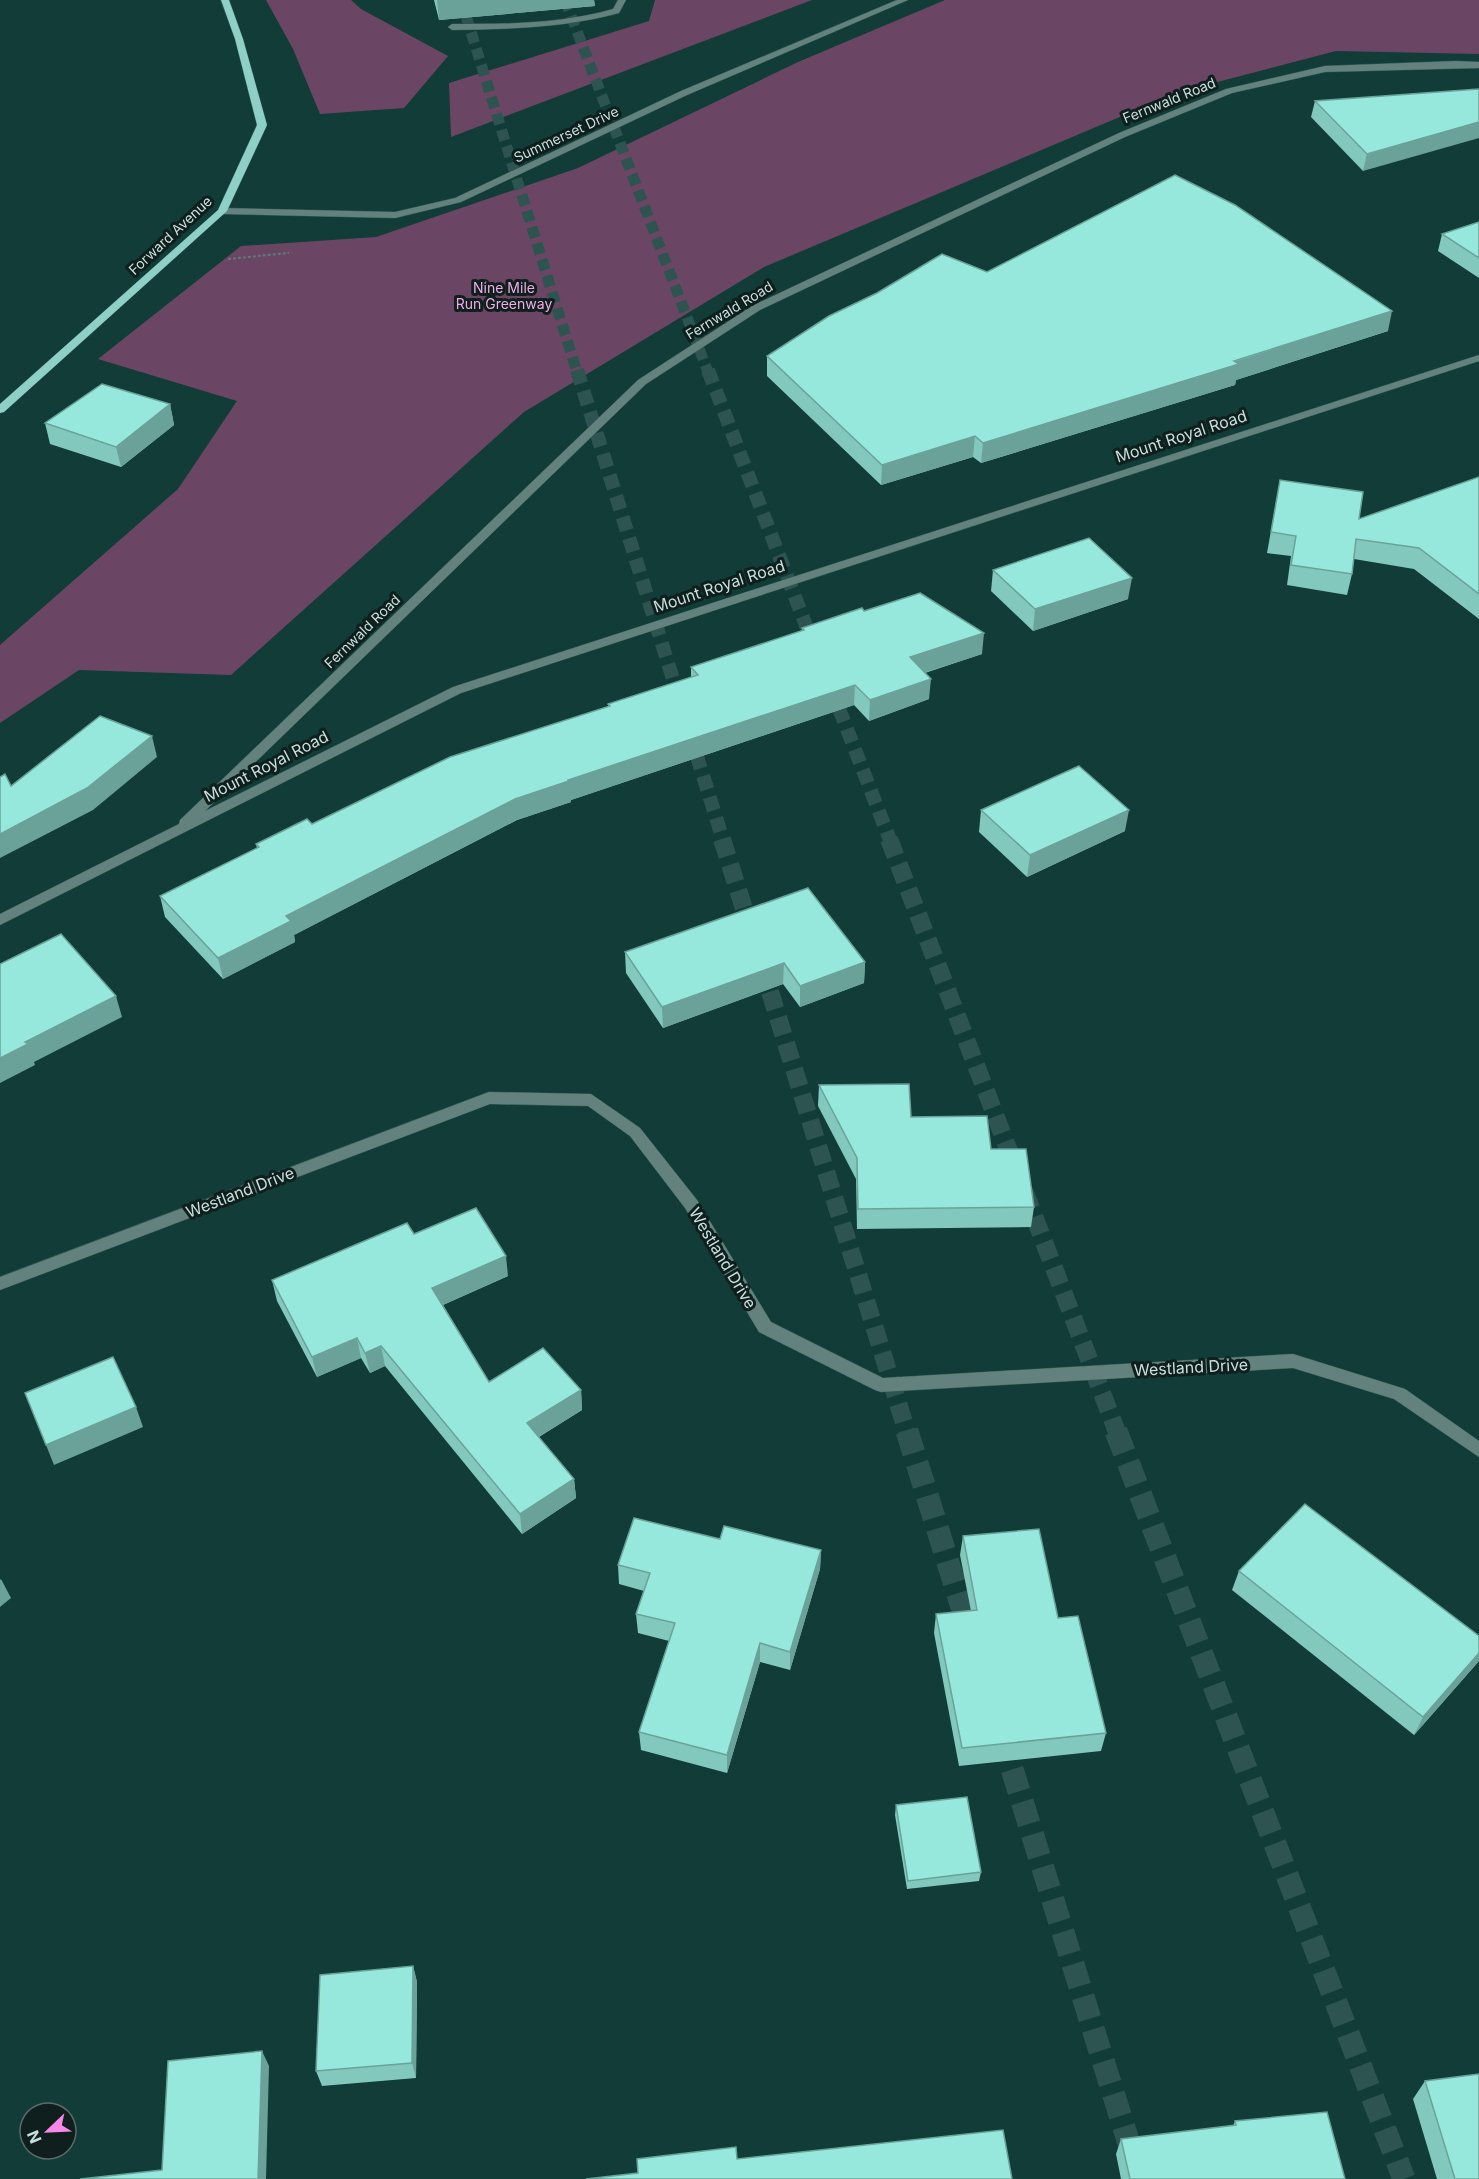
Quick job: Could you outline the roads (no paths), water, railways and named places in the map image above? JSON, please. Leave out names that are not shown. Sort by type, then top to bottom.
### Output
[{"type":"main road","name":"Forward Avenue","points":[[0,410],[222,211],[262,125],[239,39],[225,0]]},
{"type":"street","points":[[452,27],[551,25],[596,18],[616,11],[622,0]]},
{"type":"street","name":"Summerset Drive","points":[[222,211],[395,215],[458,200],[684,93],[904,0]]},
{"type":"street","name":"Fernwald Road","points":[[174,833],[642,382],[756,308],[1122,135],[1229,91],[1325,69],[1479,65]]},
{"type":"street","name":"Mount Royal Road","points":[[0,920],[457,690],[1479,358]]},
{"type":"street","name":"Westland Drive","points":[[0,1284],[489,1098],[591,1100],[635,1132],[684,1195],[765,1327],[881,1385],[1293,1361],[1399,1394],[1479,1450]]},
{"type":"tunnel","points":[[461,0],[577,372]]},
{"type":"tunnel","points":[[565,0],[708,372]]},
{"type":"tunnel","points":[[577,370],[681,705]]},
{"type":"tunnel","points":[[708,370],[815,649]]},
{"type":"tunnel","points":[[831,688],[890,840]]},
{"type":"tunnel","points":[[690,734],[723,840]]},
{"type":"tunnel","points":[[722,839],[751,931]]},
{"type":"tunnel","points":[[889,839],[1117,1432]]},
{"type":"tunnel","points":[[762,966],[907,1432]]},
{"type":"tunnel","points":[[907,1431],[970,1633]]},
{"type":"tunnel","points":[[1116,1431],[1404,2179]]},
{"type":"tunnel","points":[[1002,1737],[1140,2179]]},
{"type":"park label","name":"Nine Mile Run Greenway","points":[[504,296]]}]
